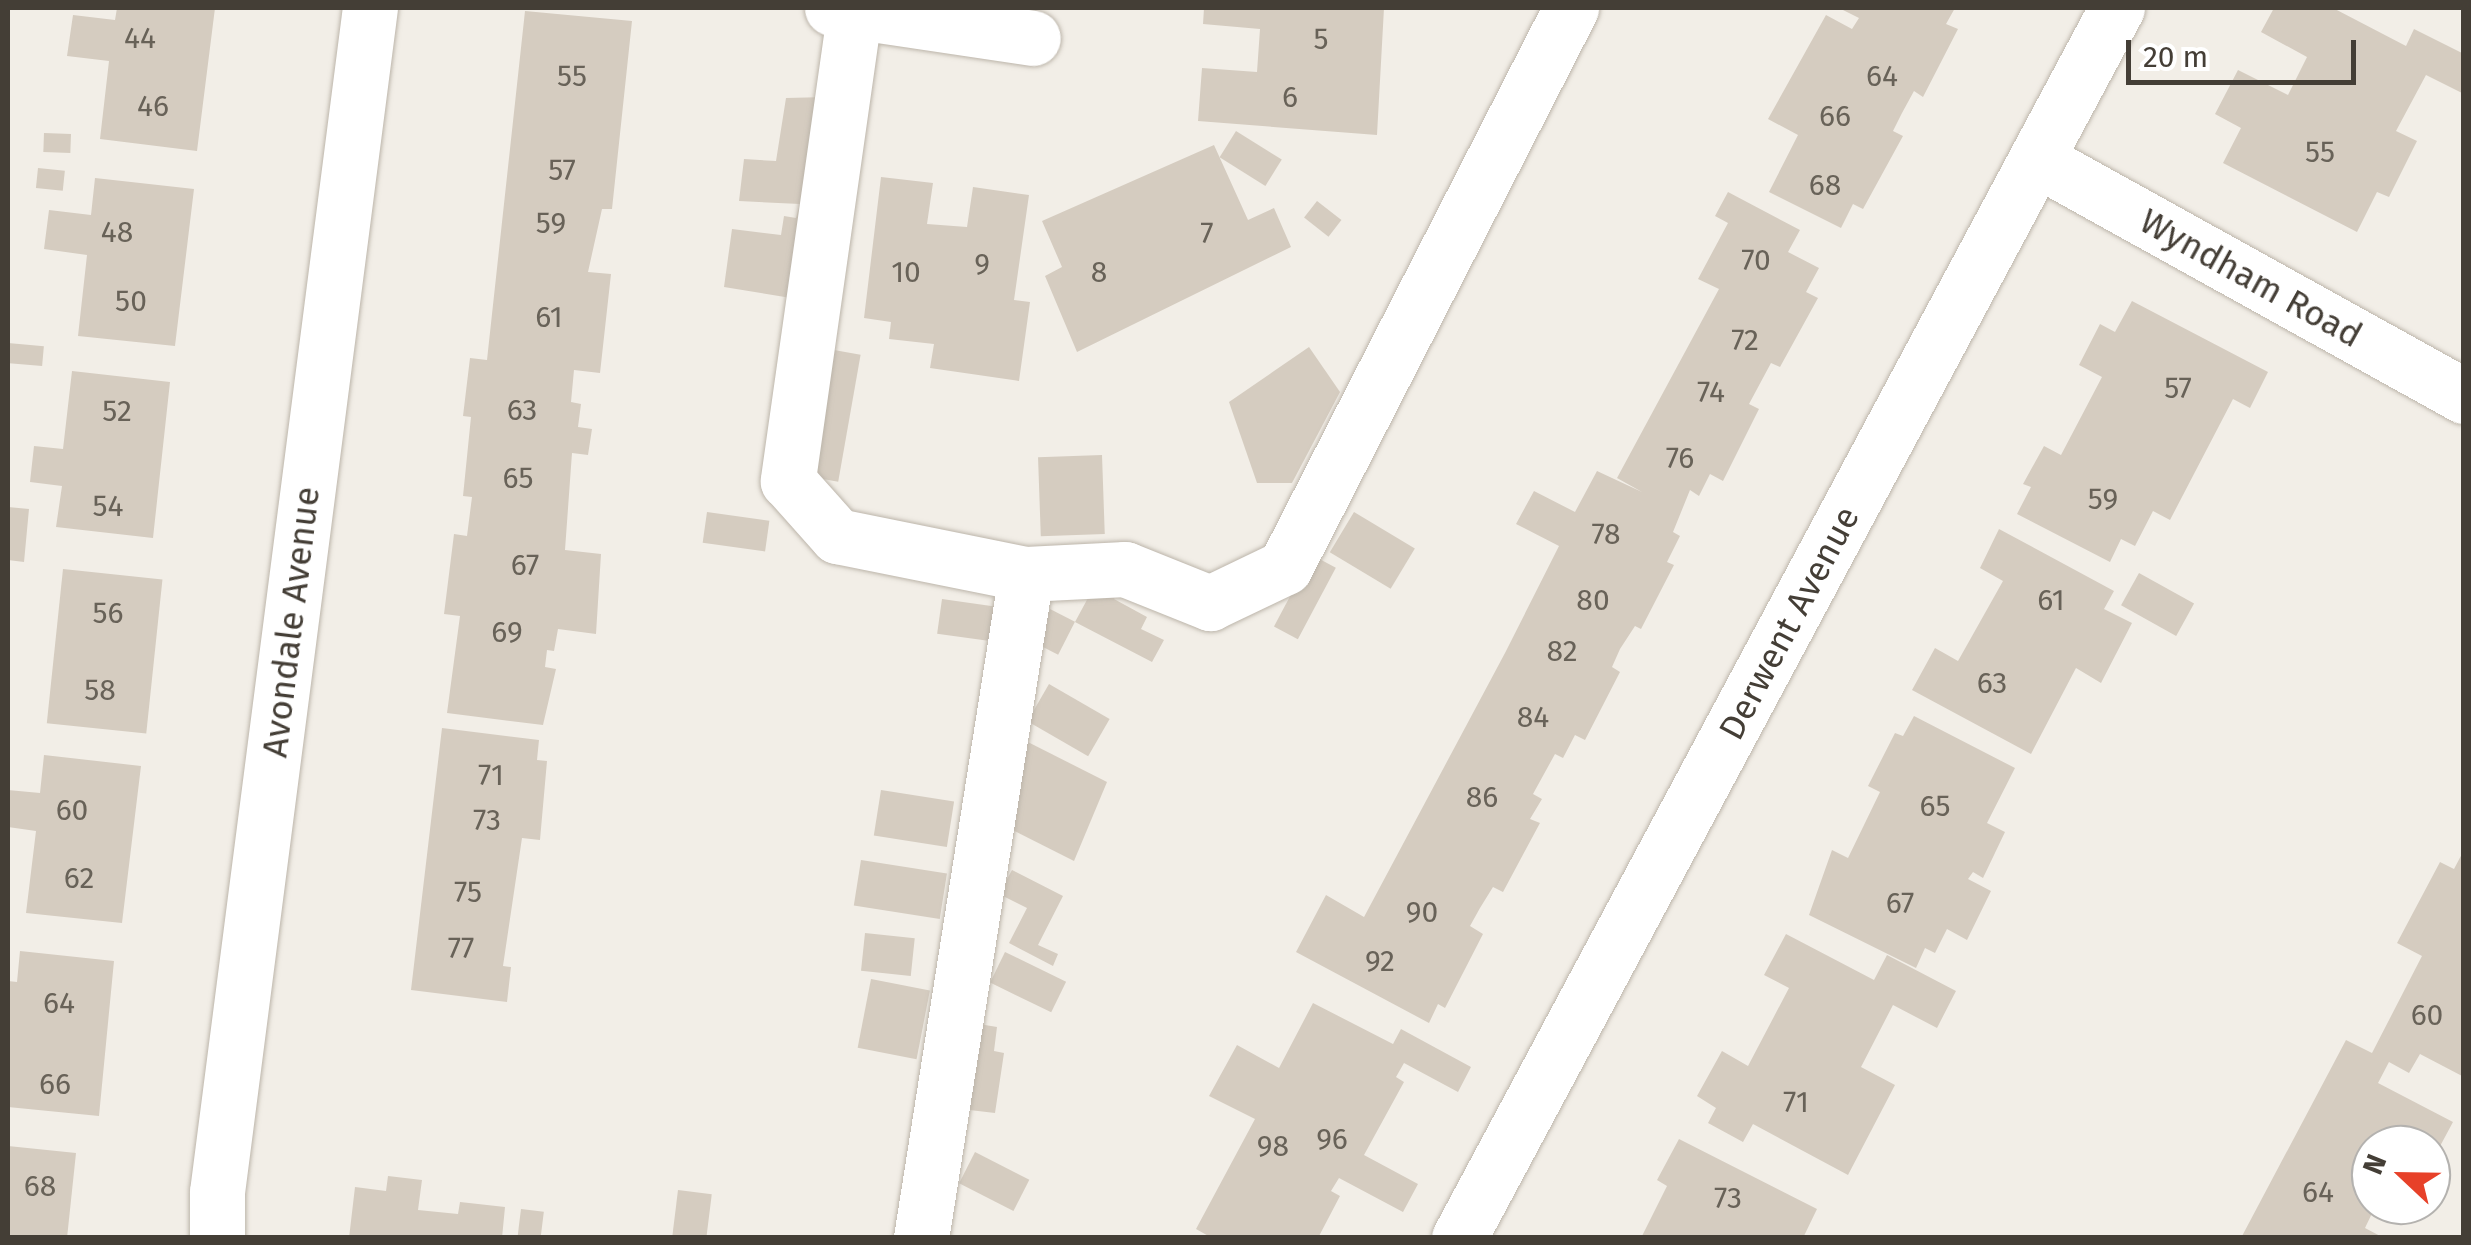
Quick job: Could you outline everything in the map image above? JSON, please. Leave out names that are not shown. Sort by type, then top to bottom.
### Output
[{"type":"street","name":"Avondale Avenue","points":[[217,1238],[217,1192],[370,8]]},
{"type":"street","points":[[1033,38],[847,9],[788,481],[837,536],[1026,574],[1125,569],[1210,603],[1285,567],[1571,8]]},
{"type":"street","name":"Derwent Avenue","points":[[1459,1238],[2117,8]]},
{"type":"street","name":"Wyndham Road","points":[[2038,160],[2464,396]]},
{"type":"street","points":[[921,1238],[1026,574]]},
{"type":"building","points":[[117,8],[215,8],[197,151],[100,139],[109,61],[67,56],[73,15],[115,20]]},
{"type":"building","points":[[1204,8],[1384,8],[1377,135],[1198,121],[1202,68],[1257,72],[1260,29],[1203,24]]},
{"type":"building","points":[[1839,8],[1955,8],[1946,24],[1958,29],[1923,97],[1914,91],[1902,113],[1893,131],[1903,136],[1863,209],[1853,204],[1841,228],[1769,192],[1798,135],[1768,119],[1826,15],[1852,29],[1859,18]]},
{"type":"building","points":[[2274,8],[2333,8],[2406,46],[2414,29],[2464,54],[2464,94],[2426,75],[2396,131],[2417,141],[2389,197],[2377,192],[2357,232],[2223,163],[2241,128],[2215,114],[2238,70],[2288,95],[2307,57],[2261,32]]},
{"type":"building","points":[[525,11],[632,21],[612,209],[602,209],[588,272],[611,274],[600,373],[574,370],[571,402],[581,404],[578,427],[592,429],[588,455],[572,453],[565,550],[601,554],[596,634],[558,629],[554,651],[547,650],[545,667],[556,669],[543,725],[447,713],[460,616],[444,614],[454,534],[467,536],[472,497],[463,496],[471,417],[463,416],[470,358],[487,360]]},
{"type":"building","points":[[827,97],[791,298],[724,287],[732,229],[781,235],[784,216],[796,218],[800,204],[739,201],[744,159],[776,161],[786,98]]},
{"type":"building","points":[[1236,131],[1282,160],[1265,186],[1220,157]]},
{"type":"building","points":[[44,133],[71,134],[70,153],[43,152]]},
{"type":"building","points":[[1214,145],[1248,220],[1274,208],[1291,247],[1077,352],[1045,276],[1062,267],[1042,221]]},
{"type":"building","points":[[38,168],[65,171],[63,191],[36,188]]},
{"type":"building","points":[[881,177],[933,183],[927,224],[967,227],[973,187],[1029,195],[1014,300],[1030,302],[1019,381],[930,368],[934,344],[889,339],[891,322],[864,318]]},
{"type":"building","points":[[95,178],[194,189],[175,346],[78,336],[87,255],[44,249],[49,210],[91,215]]},
{"type":"building","points":[[1728,192],[1800,230],[1788,252],[1819,268],[1806,292],[1818,298],[1780,367],[1771,363],[1749,404],[1759,409],[1723,481],[1710,474],[1699,496],[1690,490],[1673,532],[1680,536],[1667,562],[1674,565],[1641,629],[1635,626],[1620,649],[1612,667],[1620,672],[1585,740],[1575,735],[1563,758],[1555,754],[1533,794],[1542,799],[1530,819],[1540,823],[1503,892],[1493,887],[1470,926],[1483,934],[1445,1008],[1438,1004],[1429,1023],[1296,952],[1326,895],[1364,917],[1505,653],[1559,546],[1516,524],[1534,491],[1575,512],[1597,471],[1642,492],[1617,478],[1719,289],[1698,279],[1728,223],[1715,216]]},
{"type":"building","points":[[1317,201],[1341,220],[1328,237],[1304,218]]},
{"type":"building","points":[[2132,301],[2268,372],[2250,408],[2233,399],[2170,520],[2153,511],[2135,546],[2121,539],[2110,562],[2017,514],[2031,487],[2023,484],[2044,446],[2061,455],[2102,377],[2079,365],[2100,324],[2115,332]]},
{"type":"building","points":[[8,343],[44,346],[42,366],[8,363]]},
{"type":"building","points":[[1309,347],[1340,392],[1292,483],[1257,483],[1229,402]]},
{"type":"building","points":[[834,350],[861,355],[838,482],[812,477]]},
{"type":"building","points":[[72,371],[170,382],[153,538],[56,527],[62,486],[30,482],[34,446],[63,449]]},
{"type":"building","points":[[1102,455],[1105,534],[1041,536],[1038,457]]},
{"type":"building","points":[[8,507],[29,509],[24,562],[8,560]]},
{"type":"building","points":[[707,512],[769,521],[765,551],[703,543]]},
{"type":"building","points":[[1354,512],[1415,549],[1391,589],[1330,552]]},
{"type":"building","points":[[1999,529],[2114,591],[2104,609],[2132,623],[2101,683],[2076,668],[2031,754],[1912,690],[1935,648],[1958,661],[2003,581],[1980,568]]},
{"type":"building","points":[[1312,555],[1336,568],[1298,639],[1274,627]]},
{"type":"building","points":[[63,569],[162,579],[146,734],[47,723]]},
{"type":"building","points":[[1102,572],[1122,582],[1114,599],[1147,617],[1141,629],[1164,640],[1152,662],[1075,622]]},
{"type":"building","points":[[2139,573],[2194,604],[2176,636],[2121,605]]},
{"type":"building","points":[[942,599],[996,607],[992,641],[937,634]]},
{"type":"building","points":[[1050,609],[1075,622],[1058,655],[1033,642]]},
{"type":"building","points":[[1049,684],[1110,719],[1088,756],[1028,721]]},
{"type":"building","points":[[1914,716],[2015,768],[1987,823],[2005,832],[1983,878],[1973,872],[1968,879],[1991,891],[1967,940],[1947,929],[1935,953],[1925,948],[1916,968],[1809,915],[1832,850],[1848,858],[1880,792],[1868,786],[1895,733],[1903,736]]},
{"type":"building","points":[[442,728],[539,740],[537,760],[547,761],[540,840],[522,838],[503,966],[511,967],[507,1002],[411,990]]},
{"type":"building","points":[[1014,735],[1107,782],[1074,861],[993,820]]},
{"type":"building","points":[[44,755],[141,766],[122,923],[26,913],[36,831],[8,827],[8,790],[40,793]]},
{"type":"building","points":[[881,790],[954,802],[947,847],[874,835]]},
{"type":"building","points":[[2464,850],[2464,1077],[2420,1054],[2409,1073],[2389,1062],[2378,1083],[2453,1122],[2451,1126],[2351,1125],[2351,1225],[2366,1225],[2365,1228],[2384,1238],[2241,1238],[2346,1040],[2372,1053],[2422,956],[2397,943],[2440,862],[2454,869]]},
{"type":"building","points":[[861,860],[947,874],[940,919],[854,905]]},
{"type":"building","points":[[1012,870],[1063,896],[1038,945],[1058,954],[1053,966],[1009,943],[1027,908],[999,894]]},
{"type":"building","points":[[865,933],[915,938],[911,976],[861,971]]},
{"type":"building","points":[[1786,934],[1874,980],[1887,955],[1956,991],[1937,1028],[1893,1005],[1861,1067],[1895,1085],[1848,1175],[1753,1124],[1743,1142],[1708,1123],[1716,1108],[1697,1096],[1722,1051],[1748,1066],[1789,988],[1764,975]]},
{"type":"building","points":[[20,951],[114,961],[99,1116],[8,1107],[8,981],[17,982]]},
{"type":"building","points":[[1005,952],[1066,982],[1051,1012],[990,983]]},
{"type":"building","points":[[871,979],[930,990],[917,1059],[858,1048]]},
{"type":"building","points":[[1313,1003],[1393,1044],[1401,1029],[1471,1067],[1458,1092],[1404,1063],[1396,1077],[1404,1082],[1364,1155],[1418,1184],[1403,1212],[1339,1178],[1331,1191],[1340,1196],[1318,1238],[1212,1238],[1196,1229],[1255,1119],[1209,1096],[1237,1045],[1279,1068]]},
{"type":"building","points":[[973,1023],[997,1027],[994,1051],[1004,1053],[995,1113],[961,1109]]},
{"type":"building","points":[[1679,1139],[1817,1209],[1803,1238],[1641,1238],[1667,1186],[1657,1180]]},
{"type":"building","points":[[8,1146],[76,1153],[67,1238],[8,1238]]},
{"type":"building","points":[[975,1152],[1029,1180],[1013,1211],[959,1183]]},
{"type":"building","points":[[388,1176],[422,1180],[418,1210],[458,1214],[460,1202],[505,1207],[502,1238],[349,1238],[355,1187],[386,1191]]},
{"type":"building","points":[[678,1190],[712,1194],[706,1238],[672,1238]]},
{"type":"building","points":[[521,1209],[544,1212],[541,1238],[517,1238]]}]
